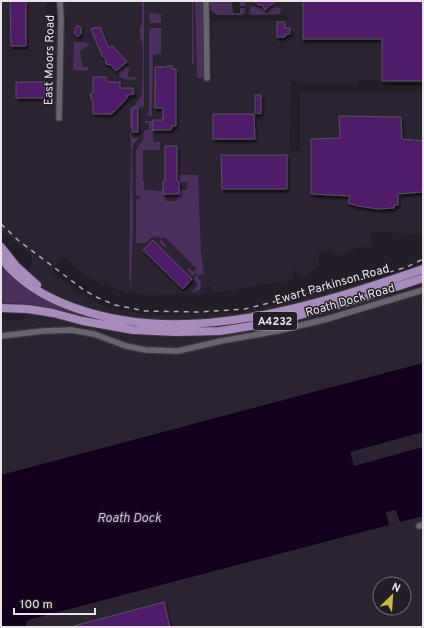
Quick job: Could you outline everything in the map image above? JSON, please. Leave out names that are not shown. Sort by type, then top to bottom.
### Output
[{"type":"main road","name":"A4232","points":[[1,247],[24,274],[60,302]]},
{"type":"main road","name":"Ewart Parkinson Road","points":[[1,258],[24,282],[48,297],[60,302],[85,311],[123,319],[180,324],[251,317],[294,308],[423,269]]},
{"type":"main road","name":"Ewart Parkinson Road","points":[[1,308],[17,308],[53,312],[76,319],[122,328],[176,332],[220,331],[278,321],[423,278]]},
{"type":"street","name":"East Moors Road","points":[[59,118],[60,1]]},
{"type":"street","points":[[206,1],[207,78]]},
{"type":"street","name":"Roath Dock Road","points":[[1,336],[43,330],[71,330],[94,334],[126,346],[140,349],[151,351],[178,351],[221,341],[261,335],[327,319],[423,290]]},
{"type":"shaded area","points":[[1,1],[46,1],[46,13],[55,13],[55,28],[68,28],[63,1],[195,1],[197,78],[212,78],[212,21],[288,20],[288,15],[242,15],[245,12],[245,1],[423,1],[423,84],[384,84],[380,81],[368,80],[359,80],[356,84],[303,84],[300,81],[291,81],[290,151],[300,151],[300,96],[303,91],[423,91],[423,234],[371,232],[372,246],[357,248],[339,256],[334,254],[332,250],[318,252],[318,268],[306,275],[300,277],[296,271],[293,271],[293,279],[291,280],[213,293],[212,287],[206,287],[207,294],[147,295],[128,293],[104,285],[87,276],[63,257],[52,271],[81,294],[99,304],[118,310],[159,315],[239,313],[383,277],[417,276],[423,274],[423,627],[1,627],[1,320],[24,320],[32,255],[1,232]]},
{"type":"shaded area","points":[[142,1],[144,1],[144,107],[132,108],[130,128],[130,109],[142,95],[143,54],[140,27],[142,24]]},
{"type":"shaded area","points":[[193,1],[194,64],[192,64]]},
{"type":"shaded area","points":[[195,1],[203,1],[204,78],[197,78]]},
{"type":"shaded area","points":[[210,1],[232,1],[233,13],[240,13],[240,8],[245,8],[245,12],[242,15],[217,15],[211,11]]},
{"type":"shaded area","points":[[232,1],[245,1],[245,6],[240,6],[240,2]]},
{"type":"shaded area","points":[[276,2],[277,8],[281,8],[280,14],[252,15],[250,12],[251,7],[261,6],[266,12]]},
{"type":"shaded area","points":[[149,13],[161,14],[161,23],[150,23]]},
{"type":"shaded area","points":[[151,28],[161,28],[161,54],[153,55],[152,116],[147,116],[149,110],[149,30]]},
{"type":"shaded area","points":[[74,42],[89,43],[88,46],[81,50],[80,54],[83,67],[88,67],[88,71],[73,70]]},
{"type":"shaded area","points":[[126,66],[129,67],[128,77],[135,77],[135,80],[123,79],[119,75],[118,70]]},
{"type":"shaded area","points":[[145,121],[153,121],[153,142],[160,142],[160,150],[143,150],[144,190],[163,191],[163,194],[166,194],[166,201],[177,201],[179,190],[187,190],[187,182],[179,182],[179,175],[198,175],[201,253],[204,274],[198,275],[199,280],[201,281],[200,290],[191,292],[198,285],[194,279],[197,274],[195,273],[193,276],[187,270],[189,268],[193,272],[197,269],[167,239],[163,237],[161,239],[157,236],[155,238],[153,236],[146,243],[136,243],[136,199],[139,199],[140,196],[136,196],[136,150],[143,139],[144,130],[149,130],[149,123],[145,123]]},
{"type":"shaded area","points":[[130,133],[132,138],[139,138],[133,145],[132,150],[133,224],[131,289],[129,274]]},
{"type":"shaded area","points":[[161,239],[167,246],[165,248],[159,242]]},
{"type":"shaded area","points":[[1,266],[23,285],[67,309],[78,313],[77,315],[40,306],[1,303]]},
{"type":"water","name":"Roath Dock","points":[[423,363],[423,432],[350,452],[354,466],[423,447],[423,516],[400,522],[396,510],[386,512],[389,525],[28,620],[24,627],[1,627],[1,475]]},
{"type":"building","points":[[10,1],[26,1],[26,46],[11,46]]},
{"type":"building","points":[[254,1],[276,1],[265,10],[261,4],[259,6]]},
{"type":"building","points":[[303,1],[423,1],[423,81],[382,81],[382,39],[303,39]]},
{"type":"building","points":[[277,22],[285,22],[285,28],[290,28],[290,34],[285,35],[285,37],[277,37]]},
{"type":"building","points":[[78,25],[81,28],[81,34],[78,37],[75,34],[75,28]]},
{"type":"building","points":[[100,27],[109,48],[112,45],[127,62],[116,71],[111,65],[106,64],[106,60],[102,56],[91,29]]},
{"type":"building","points":[[172,66],[172,69],[176,69],[176,126],[172,126],[171,130],[153,130],[153,120],[163,120],[163,108],[155,108],[155,67]]},
{"type":"building","points":[[93,77],[106,77],[107,82],[120,82],[120,88],[133,88],[134,94],[127,95],[127,98],[114,112],[112,112],[112,114],[93,114],[93,101],[90,94],[92,94],[93,91]]},
{"type":"building","points":[[16,82],[45,82],[45,98],[16,98]]},
{"type":"building","points":[[255,95],[261,95],[261,114],[255,113]]},
{"type":"building","points":[[132,108],[138,108],[138,132],[132,132]]},
{"type":"building","points":[[213,114],[254,114],[255,139],[213,139]]},
{"type":"building","points":[[339,116],[401,117],[402,139],[423,141],[423,192],[398,194],[398,205],[394,205],[394,208],[378,209],[348,203],[350,196],[311,194],[311,139],[340,138]]},
{"type":"building","points":[[165,146],[177,146],[177,181],[179,182],[179,194],[163,194],[163,181],[165,181]]},
{"type":"building","points":[[221,155],[287,155],[287,189],[222,189]]},
{"type":"building","points":[[153,240],[192,279],[183,289],[143,250]]},
{"type":"building","points":[[164,602],[170,627],[74,627],[74,626]]},
{"type":"railway","points":[[1,224],[19,241],[84,290],[115,305],[145,311],[199,312],[245,309],[383,274],[407,267],[423,259]]}]
